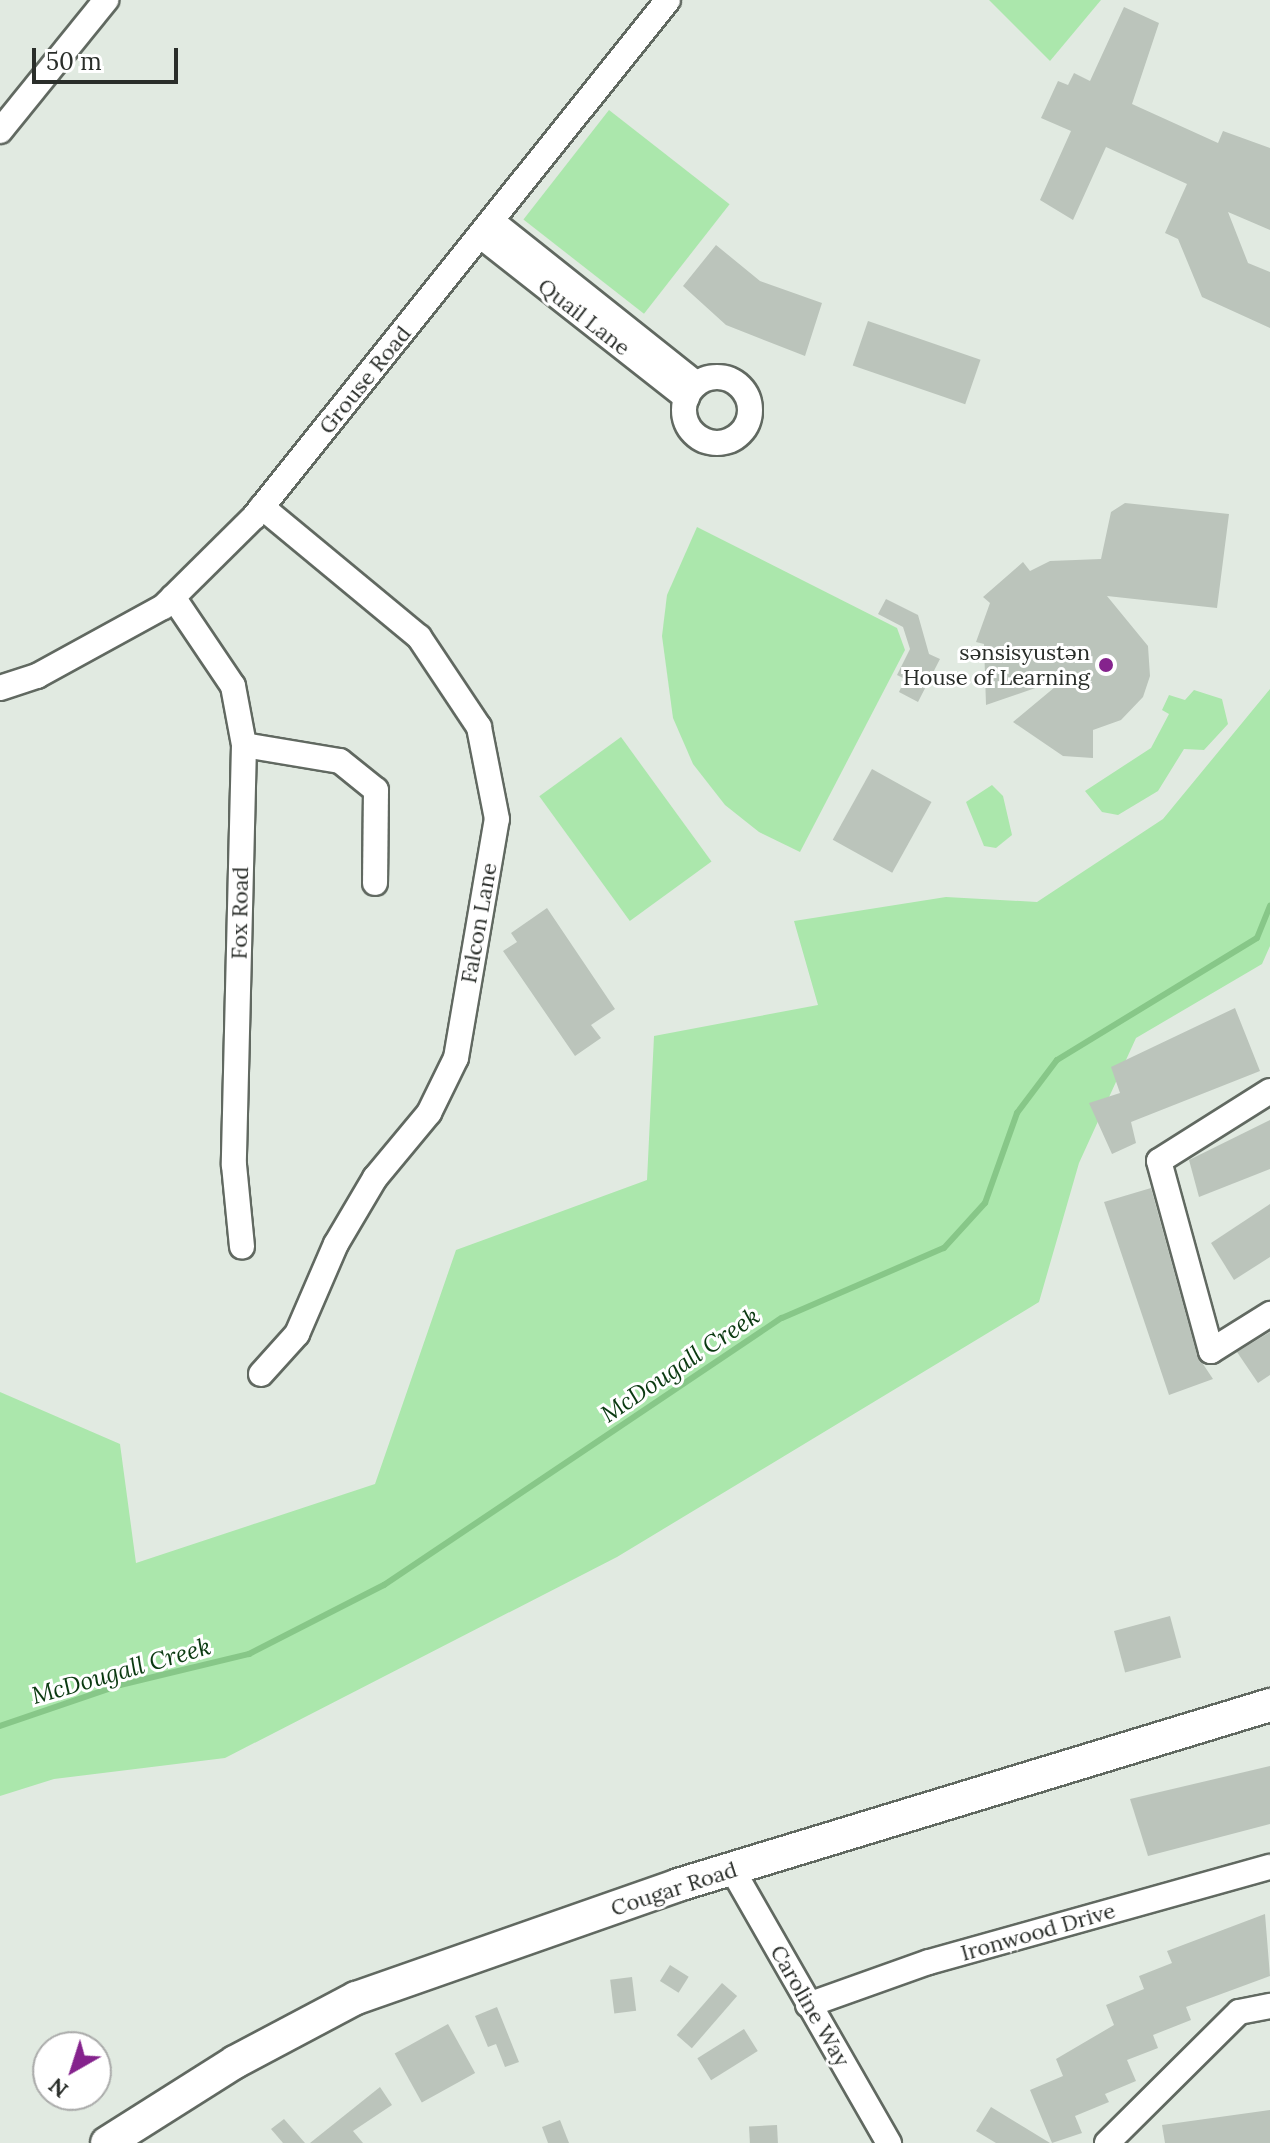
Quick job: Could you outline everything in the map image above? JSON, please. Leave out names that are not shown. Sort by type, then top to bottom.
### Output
[{"type":"street","points":[[0,131],[106,0]]},
{"type":"street","name":"Grouse Road","points":[[0,688],[37,676],[173,597],[262,507],[668,0]]},
{"type":"street","name":"Quail Lane","points":[[487,229],[692,391]]},
{"type":"street","name":"Falcon Lane","points":[[261,1374],[297,1334],[336,1244],[375,1178],[429,1113],[456,1058],[497,819],[479,727],[419,637],[262,507]]},
{"type":"street","name":"Fox Road","points":[[173,597],[233,686],[244,745],[234,1165],[242,1247]]},
{"type":"street","points":[[244,745],[340,761],[376,790],[375,883]]},
{"type":"street","points":[[1270,1091],[1159,1161],[1211,1351],[1270,1314]]},
{"type":"street","name":"Cougar Road","points":[[107,2143],[235,2062],[356,1998],[732,1869],[1270,1705]]},
{"type":"street","name":"Ironwood Drive","points":[[808,2005],[929,1962],[1270,1867]]},
{"type":"street","name":"Caroline Way","points":[[732,1869],[889,2143]]},
{"type":"street","points":[[1107,2143],[1239,2012],[1270,2006]]},
{"type":"green space","points":[[989,0],[1101,0],[1050,61]]},
{"type":"green space","points":[[609,110],[730,204],[644,314],[523,220]]},
{"type":"green space","points":[[697,527],[897,628],[905,650],[800,852],[759,832],[725,805],[693,764],[673,718],[662,636],[667,595]]},
{"type":"green space","points":[[1270,689],[1270,946],[1262,964],[1136,1038],[1079,1163],[1039,1302],[617,1557],[225,1758],[54,1779],[0,1796],[0,1392],[120,1444],[136,1563],[375,1484],[456,1250],[647,1180],[654,1036],[818,1005],[794,921],[946,897],[1037,902],[1163,819]]},
{"type":"green space","points":[[1194,690],[1222,699],[1228,724],[1204,750],[1184,749],[1158,791],[1118,815],[1102,812],[1085,791],[1151,748],[1169,714],[1162,710],[1169,695],[1185,700]]},
{"type":"green space","points":[[621,737],[712,862],[630,921],[539,796]]},
{"type":"green space","points":[[992,785],[1003,796],[1012,835],[996,848],[984,846],[966,802]]},
{"type":"building","points":[[1124,7],[1159,23],[1132,104],[1218,143],[1223,131],[1270,148],[1270,230],[1228,212],[1248,263],[1270,272],[1270,328],[1202,297],[1178,239],[1165,233],[1187,184],[1106,147],[1073,220],[1040,200],[1071,131],[1041,118],[1058,81],[1068,85],[1074,73],[1090,81]]},
{"type":"building","points":[[716,245],[760,281],[822,303],[805,356],[726,325],[683,286]]},
{"type":"building","points":[[868,321],[981,360],[965,404],[853,365]]},
{"type":"building","points":[[1125,503],[1229,514],[1217,608],[1107,596],[1148,646],[1150,676],[1143,697],[1121,720],[1093,730],[1093,758],[1063,756],[1013,722],[1067,677],[986,705],[984,644],[976,642],[990,603],[983,597],[1023,562],[1030,571],[1050,561],[1101,559],[1111,512]]},
{"type":"building","points":[[886,599],[918,615],[929,654],[940,659],[918,702],[899,692],[905,679],[897,675],[910,649],[903,627],[878,614]]},
{"type":"building","points":[[872,769],[931,802],[892,873],[833,840]]},
{"type":"building","points":[[547,908],[615,1009],[591,1025],[601,1038],[575,1056],[503,951],[517,942],[511,933]]},
{"type":"building","points":[[1235,1008],[1260,1071],[1131,1122],[1136,1143],[1112,1154],[1089,1103],[1120,1093],[1111,1067]]},
{"type":"building","points":[[1270,1120],[1270,1169],[1199,1197],[1189,1160]]},
{"type":"building","points":[[1151,1188],[1197,1355],[1213,1379],[1169,1395],[1104,1202]]},
{"type":"building","points":[[1270,1204],[1270,1257],[1234,1280],[1211,1243]]},
{"type":"building","points":[[1270,1332],[1270,1375],[1258,1383],[1237,1352]]},
{"type":"building","points":[[1170,1616],[1181,1658],[1125,1673],[1114,1631]]},
{"type":"building","points":[[1270,1766],[1270,1824],[1148,1856],[1130,1799]]},
{"type":"building","points":[[1265,1914],[1270,1976],[1186,2007],[1191,2020],[1153,2035],[1158,2048],[1127,2060],[1136,2081],[1105,2094],[1109,2102],[1075,2116],[1082,2133],[1052,2143],[1030,2090],[1063,2076],[1056,2059],[1114,2025],[1106,2005],[1144,1989],[1139,1976],[1172,1963],[1167,1951]]},
{"type":"building","points":[[670,1965],[689,1977],[679,1993],[660,1981]]},
{"type":"building","points":[[632,1977],[636,2011],[614,2013],[610,1980]]},
{"type":"building","points":[[722,1983],[737,1996],[692,2048],[677,2035]]},
{"type":"building","points":[[497,2007],[519,2062],[505,2067],[496,2044],[488,2047],[475,2016]]},
{"type":"building","points":[[448,2024],[475,2073],[422,2103],[395,2054]]},
{"type":"building","points":[[744,2029],[758,2051],[711,2080],[697,2058]]},
{"type":"building","points":[[380,2087],[392,2105],[353,2131],[363,2143],[310,2143]]},
{"type":"building","points":[[991,2107],[1050,2143],[996,2143],[976,2131]]},
{"type":"building","points":[[1270,2110],[1270,2143],[1165,2143],[1162,2125]]},
{"type":"building","points":[[284,2119],[305,2143],[283,2143],[271,2129]]},
{"type":"building","points":[[560,2120],[569,2143],[548,2143],[542,2127]]},
{"type":"building","points":[[777,2125],[778,2143],[750,2143],[749,2126]]},
{"type":"waterway","name":"McDougall Creek","points":[[0,1726],[120,1685],[249,1654],[384,1585],[782,1318],[944,1248],[985,1203],[1017,1113],[1057,1060],[1257,938],[1270,905]]},
{"type":"place","name":"sənsisyustən House of Learning","points":[[1106,665]]}]
